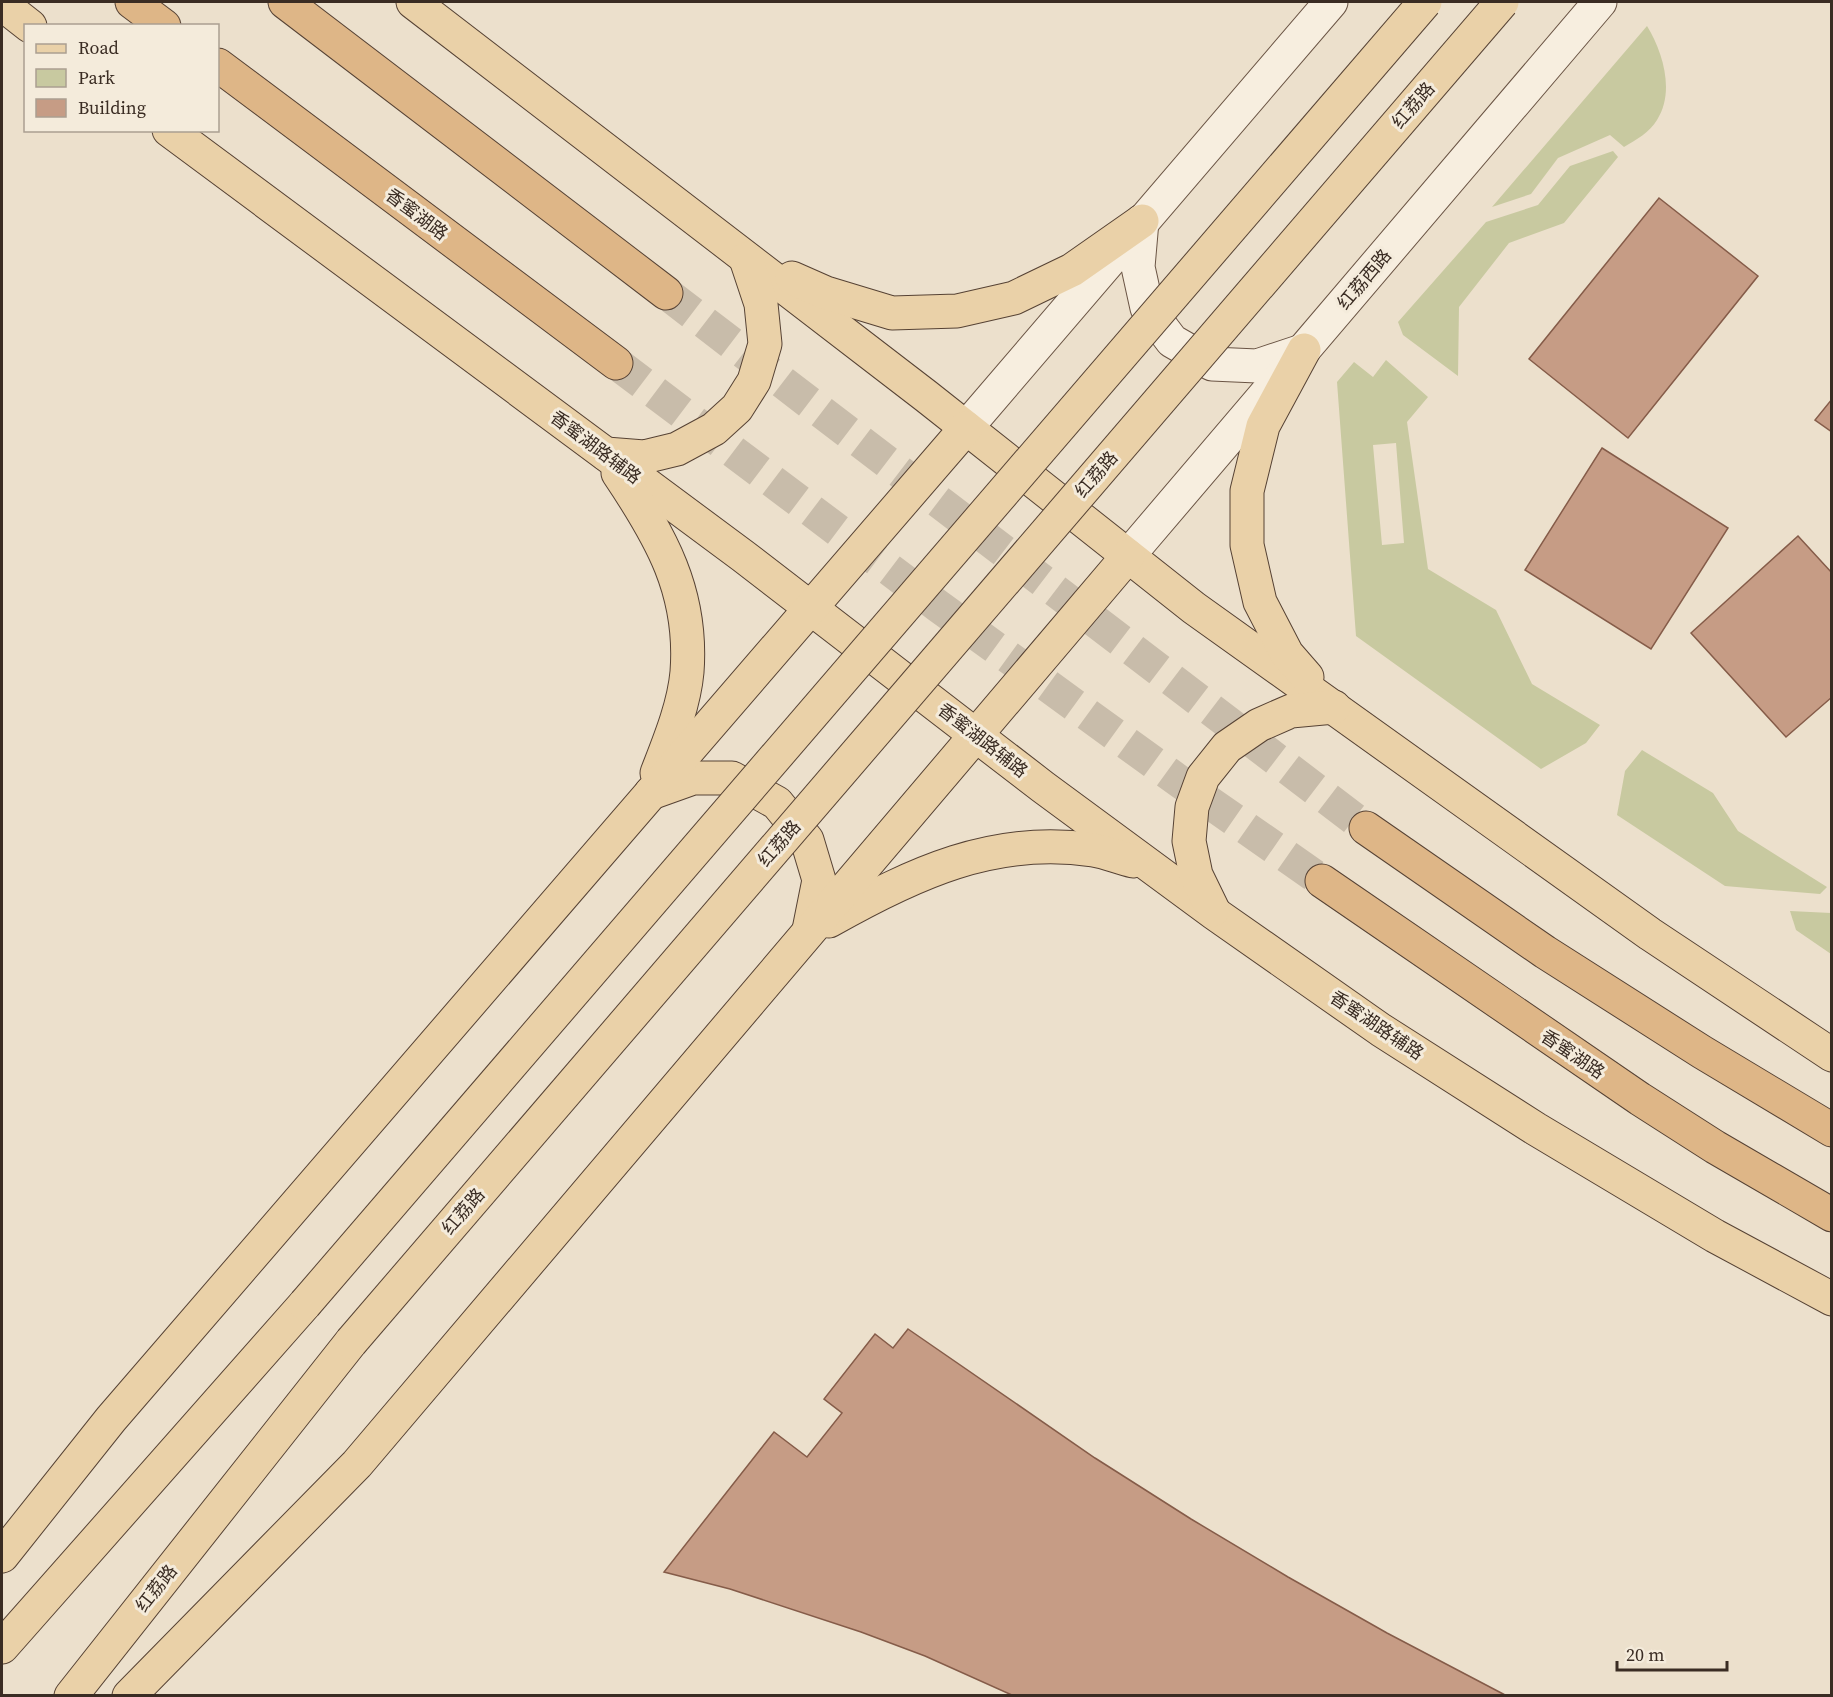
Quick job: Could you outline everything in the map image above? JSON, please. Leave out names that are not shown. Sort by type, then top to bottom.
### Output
[{"type":"highway","points":[[132,2],[161,24]]},
{"type":"highway","points":[[285,2],[666,292]]},
{"type":"highway","name":"香蜜湖路","points":[[219,66],[616,363]]},
{"type":"highway","points":[[1366,828],[1545,952],[1702,1052],[1832,1130]]},
{"type":"highway","name":"香蜜湖路","points":[[1322,881],[1640,1099],[1715,1147],[1832,1215]]},
{"type":"main road","points":[[413,2],[966,428],[1194,608],[1650,934],[1832,1055]]},
{"type":"main road","points":[[2,1556],[111,1419],[1331,2]]},
{"type":"main road","points":[[2,1647],[305,1304],[1425,2]]},
{"type":"main road","name":"红荔路","points":[[71,1695],[351,1342],[1502,2]]},
{"type":"main road","name":"红荔西路","points":[[1128,556],[1600,2]]},
{"type":"main road","points":[[2,4],[27,24]]},
{"type":"main road","name":"香蜜湖路辅路","points":[[172,132],[606,454],[1214,913],[1381,1030],[1536,1130],[1715,1236],[1832,1299]]},
{"type":"main road","points":[[746,259],[826,293],[892,313],[957,311],[1014,298],[1072,270],[1142,221]]},
{"type":"main road","points":[[1142,221],[1138,267],[1148,308],[1172,341],[1212,364],[1257,366],[1304,350]]},
{"type":"main road","points":[[606,454],[644,457],[677,449],[714,429],[737,408],[754,381],[765,344],[761,304],[746,259]]},
{"type":"main road","points":[[1304,350],[1263,426],[1247,491],[1247,545],[1260,602],[1287,654],[1334,707]]},
{"type":"main road","points":[[606,454],[650,520],[675,575],[686,622],[687,673],[675,726],[650,793]]},
{"type":"main road","points":[[129,1695],[357,1464],[1128,556]]},
{"type":"main road","points":[[1214,913],[1196,875],[1189,841],[1192,807],[1203,777],[1227,747],[1259,725],[1291,711],[1334,707]]},
{"type":"main road","points":[[650,793],[693,778],[732,778],[777,803],[807,840],[819,880],[809,932]]},
{"type":"main road","points":[[809,932],[887,889],[946,864],[996,852],[1045,847],[1094,850],[1152,867]]},
{"type":"green space","points":[[1647,26],[1662,60],[1666,85],[1662,109],[1651,128],[1624,147],[1610,135],[1558,158],[1531,194],[1492,207]]},
{"type":"green space","points":[[1613,151],[1618,157],[1564,223],[1509,243],[1459,307],[1458,376],[1403,335],[1398,322],[1486,222],[1538,205],[1570,166]]},
{"type":"green space","points":[[1386,360],[1428,397],[1407,422],[1428,569],[1496,610],[1532,684],[1600,725],[1586,743],[1541,769],[1356,636],[1337,382],[1354,362],[1373,377]],"holes":[[[1396,443],[1404,543],[1382,545],[1373,445]]]},
{"type":"green space","points":[[1642,750],[1713,793],[1738,831],[1827,887],[1820,894],[1725,886],[1617,815],[1625,771]]},
{"type":"green space","points":[[1790,911],[1831,913],[1831,954],[1796,930]]},
{"type":"building","points":[[1659,198],[1758,276],[1628,438],[1529,359]]},
{"type":"building","points":[[1832,399],[1832,432],[1815,420]]},
{"type":"building","points":[[1602,448],[1728,528],[1651,649],[1525,570]]},
{"type":"building","points":[[1798,536],[1832,573],[1832,697],[1786,737],[1691,633]]},
{"type":"building","points":[[908,1329],[1095,1458],[1191,1519],[1387,1633],[1507,1696],[1014,1696],[925,1656],[861,1632],[730,1589],[664,1572],[774,1432],[807,1457],[842,1413],[824,1399],[875,1334],[893,1348]]},
{"type":"tunnel","points":[[666,293],[1366,828]]},
{"type":"tunnel","points":[[616,363],[938,606],[1183,784],[1322,881]]}]
